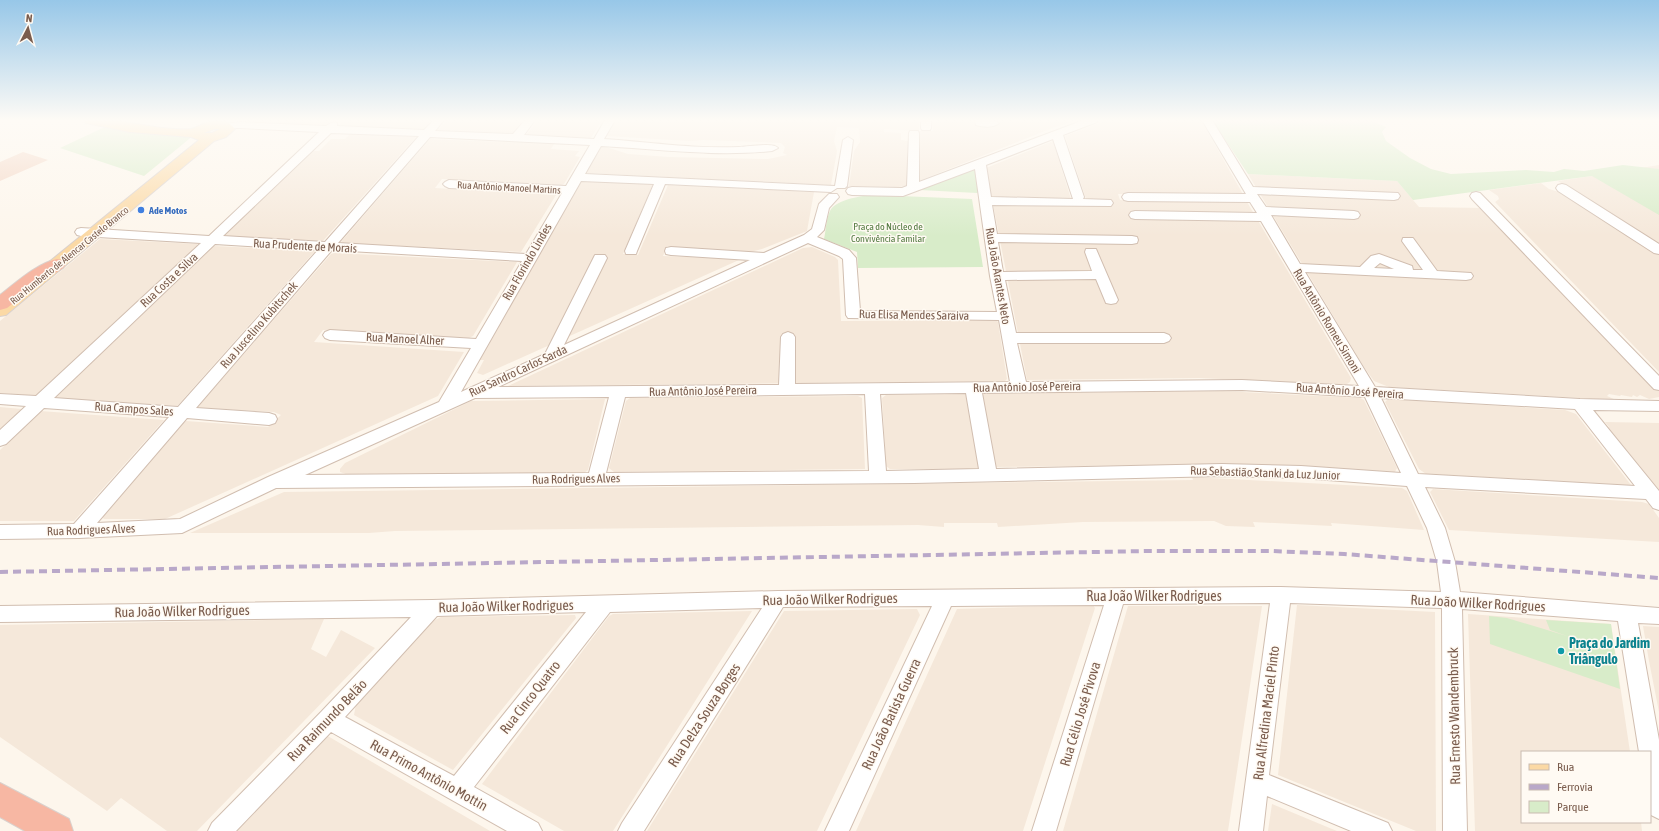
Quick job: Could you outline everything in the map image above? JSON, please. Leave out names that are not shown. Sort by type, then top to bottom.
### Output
[{"type":"highway","points":[[0,304],[37,276],[57,264]]},
{"type":"highway","points":[[0,783],[45,824]]},
{"type":"highway","points":[[0,792],[45,824]]},
{"type":"highway","points":[[0,799],[45,824]]},
{"type":"main road","name":"Rua Humberto de Alencar Castelo Branco","points":[[0,311],[57,264],[89,233],[178,159]]},
{"type":"main road","name":"Rua Humberto de Alencar Castelo Branco","points":[[0,295],[89,233]]},
{"type":"street","name":"Rua Costa e Silva","points":[[0,440],[297,159]]},
{"type":"street","name":"Rua Juscelino Kubitschek","points":[[79,531],[405,159]]},
{"type":"street","name":"Rua Florindo Lindes","points":[[445,406],[587,159]]},
{"type":"street","name":"Rua Sandro Carlos Sarda","points":[[182,526],[274,482],[445,406],[808,238],[818,230],[823,207],[839,191],[845,159]]},
{"type":"street","points":[[908,190],[911,159]]},
{"type":"street","points":[[577,177],[661,180],[839,191],[908,190],[991,159]]},
{"type":"street","points":[[1065,159],[1078,197]]},
{"type":"street","name":"Rua Antônio Romeu Simoni","points":[[1230,159],[1371,393],[1436,528]]},
{"type":"street","name":"Rua João Arantes Neto","points":[[980,163],[997,276],[1019,388]]},
{"type":"street","points":[[631,251],[661,180]]},
{"type":"street","name":"Rua Antônio Manoel Martins","points":[[449,184],[570,190]]},
{"type":"street","points":[[1562,188],[1659,250]]},
{"type":"street","points":[[1128,197],[1251,194],[1394,196]]},
{"type":"street","points":[[1476,196],[1659,385]]},
{"type":"street","points":[[985,201],[1108,202]]},
{"type":"street","points":[[1135,215],[1354,215]]},
{"type":"street","name":"Rua Prudente de Morais","points":[[89,233],[530,258]]},
{"type":"street","name":"Rua Elisa Mendes Saraiva","points":[[808,238],[844,253],[849,258],[853,315],[1005,316]]},
{"type":"street","points":[[991,238],[1132,240]]},
{"type":"street","points":[[1408,241],[1426,274]]},
{"type":"street","points":[[671,251],[765,257]]},
{"type":"street","points":[[1091,252],[1111,300]]},
{"type":"street","points":[[551,356],[600,258]]},
{"type":"street","points":[[1296,268],[1466,276]]},
{"type":"street","points":[[997,276],[1101,275]]},
{"type":"street","name":"Rua Manoel Alher","points":[[330,335],[480,344]]},
{"type":"street","points":[[787,390],[788,337]]},
{"type":"street","points":[[1009,338],[1164,338]]},
{"type":"street","name":"Rua Antônio José Pereira","points":[[472,393],[1242,385],[1580,404],[1659,406]]},
{"type":"street","points":[[973,388],[989,476]]},
{"type":"street","points":[[872,389],[878,477]]},
{"type":"street","points":[[596,479],[618,392]]},
{"type":"street","name":"Rua Campos Sales","points":[[0,399],[269,419]]},
{"type":"street","points":[[1580,404],[1655,498]]},
{"type":"street","name":"Rua Sebastião Stanki da Luz Junior","points":[[878,477],[989,476],[1222,470],[1301,472],[1655,498]]},
{"type":"street","name":"Rua Rodrigues Alves","points":[[274,482],[878,477]]},
{"type":"street","name":"Rua Rodrigues Alves","points":[[0,532],[79,531],[182,526]]},
{"type":"street","name":"Rua Ernesto Wandembruck","points":[[1436,528],[1446,562],[1452,600],[1455,831]]},
{"type":"street","name":"Rua João Wilker Rodrigues","points":[[0,614],[432,608],[778,598],[1281,595],[1452,600],[1659,616]]},
{"type":"street","name":"Rua Alfredina Maciel Pinto","points":[[1250,831],[1281,595]]},
{"type":"street","name":"Rua Célio José Pivova","points":[[1044,831],[1116,596]]},
{"type":"street","name":"Rua Delza Souza Borges","points":[[630,831],[778,598]]},
{"type":"street","name":"Rua João Batista Guerra","points":[[837,831],[945,598]]},
{"type":"street","name":"Rua Cinco Quatro","points":[[457,790],[604,604]]},
{"type":"street","name":"Rua Raimundo Belão","points":[[220,831],[329,719],[432,608]]},
{"type":"street","points":[[1626,614],[1650,751]]},
{"type":"street","name":"Rua Primo Antônio Mottin","points":[[329,719],[530,831]]},
{"type":"street","points":[[1651,759],[1659,807]]},
{"type":"street","points":[[1257,781],[1380,831]]},
{"type":"shaded area","points":[[304,159],[397,159],[322,242],[222,236]]},
{"type":"shaded area","points":[[413,159],[579,159],[562,185],[442,179],[435,188],[556,195],[521,252],[340,243]]},
{"type":"shaded area","points":[[592,159],[836,159],[831,185],[585,172]]},
{"type":"shaded area","points":[[853,159],[908,159],[907,186],[849,186]]},
{"type":"shaded area","points":[[917,159],[975,159],[916,182]]},
{"type":"shaded area","points":[[1009,159],[1059,159],[1071,199],[1086,199],[1073,159],[1223,159],[1244,196],[1118,194],[1120,200],[1247,202],[1351,378],[1350,382],[1347,384],[1338,384],[1199,378],[1027,380],[986,168]]},
{"type":"shaded area","points":[[1659,165],[1659,245],[1558,181],[1592,176]]},
{"type":"shaded area","points":[[1248,174],[1397,181],[1419,207],[1484,208],[1659,391],[1659,397],[1649,399],[1640,395],[1637,397],[1633,395],[1632,397],[1609,394],[1607,396],[1616,400],[1389,387],[1374,381],[1364,367]]},
{"type":"shaded area","points":[[580,182],[653,184],[623,254],[638,255],[668,185],[814,192],[807,231],[762,249],[742,254],[667,246],[663,256],[739,260],[483,375],[477,373],[484,360],[478,360]]},
{"type":"shaded area","points":[[1541,183],[1549,189],[1559,192],[1659,255],[1659,372],[1495,202],[1499,199],[1498,196],[1489,190]]},
{"type":"shaded area","points":[[100,239],[197,244],[198,246],[35,396],[0,393],[0,321]]},
{"type":"shaded area","points":[[214,246],[315,251],[177,406],[55,398]]},
{"type":"shaded area","points":[[812,247],[835,257],[838,260],[841,321],[996,320],[998,322],[1007,379],[1005,381],[508,386],[803,248]]},
{"type":"shaded area","points":[[331,254],[517,262],[473,336],[469,338],[323,330],[314,342],[464,352],[438,396],[165,519],[104,519],[102,517],[186,421],[268,427],[281,415],[274,412],[197,408]]},
{"type":"shaded area","points":[[1221,391],[1360,398],[1364,400],[1397,468],[1395,472],[1252,464],[992,467],[979,394]]},
{"type":"shaded area","points":[[967,394],[982,469],[890,469],[886,466],[882,398],[886,395]]},
{"type":"shaded area","points":[[858,396],[862,398],[865,469],[614,472],[609,468],[626,401],[630,398]]},
{"type":"shaded area","points":[[605,399],[588,470],[584,473],[346,474],[340,472],[340,469],[345,463],[471,401]]},
{"type":"shaded area","points":[[1388,399],[1565,410],[1576,414],[1631,485],[1426,474],[1419,469],[1385,402]]},
{"type":"shaded area","points":[[0,407],[22,409],[0,430]]},
{"type":"shaded area","points":[[40,411],[164,420],[74,521],[0,521],[0,450]]},
{"type":"shaded area","points":[[1605,422],[1659,423],[1659,490],[1608,427]]},
{"type":"shaded area","points":[[1192,477],[1402,488],[1407,491],[1424,530],[1331,523],[1332,526],[1253,522],[1255,527],[1226,526],[1214,521],[1083,522],[998,527],[997,523],[944,523],[944,527],[918,525],[395,531],[369,533],[190,533],[284,492],[1193,480]]},
{"type":"shaded area","points":[[1433,489],[1642,502],[1649,504],[1659,518],[1659,542],[1449,530],[1430,492]]},
{"type":"shaded area","points":[[1093,605],[1095,608],[1023,831],[856,831],[957,609]]},
{"type":"shaded area","points":[[1297,605],[1435,612],[1436,831],[1416,831],[1278,775]]},
{"type":"shaded area","points":[[1128,606],[1262,606],[1228,831],[1063,831]]},
{"type":"shaded area","points":[[917,609],[920,615],[817,831],[647,831],[784,611]]},
{"type":"shaded area","points":[[752,611],[613,831],[564,831],[482,784],[609,616],[613,614]]},
{"type":"shaded area","points":[[1468,614],[1611,624],[1630,751],[1521,751],[1521,823],[1641,823],[1642,831],[1475,831]]},
{"type":"shaded area","points":[[575,615],[576,618],[453,770],[354,715],[356,704],[433,621],[441,617]]},
{"type":"shaded area","points":[[324,619],[311,649],[326,657],[341,630],[375,648],[197,831],[167,831],[121,798],[107,811],[0,737],[0,625]]},
{"type":"shaded area","points":[[1643,626],[1659,627],[1659,712],[1649,661]]},
{"type":"shaded area","points":[[326,735],[490,831],[235,831]]},
{"type":"shaded area","points":[[1272,804],[1332,829],[1337,831],[1268,831]]},
{"type":"green space","points":[[92,159],[165,159],[144,176]]},
{"type":"green space","points":[[1238,159],[1411,159],[1431,169],[1451,174],[1526,170],[1554,172],[1564,169],[1584,171],[1623,165],[1659,169],[1659,215],[1592,176],[1413,200],[1397,181],[1248,174]]},
{"type":"green space","points":[[974,169],[977,193],[920,190]]},
{"type":"green space","name":"Praça do Núcleo de Convivência Familar","points":[[876,195],[972,199],[983,267],[858,268],[857,252],[824,239],[828,218],[830,211],[838,203],[851,198]]},
{"type":"green space","name":"Praça do Jardim Triângulo","points":[[1489,616],[1507,618],[1567,636],[1550,630],[1546,620],[1611,624],[1620,689],[1490,644]]},
{"type":"building","points":[[7,159],[48,160],[0,181],[0,162]]},
{"type":"railway","points":[[0,572],[1149,551],[1271,551],[1344,554],[1659,578]]},
{"type":"place","name":"Ade Motos","points":[[141,210]]},
{"type":"place","name":"Praça do Jardim Triângulo","points":[[1561,651]]}]
